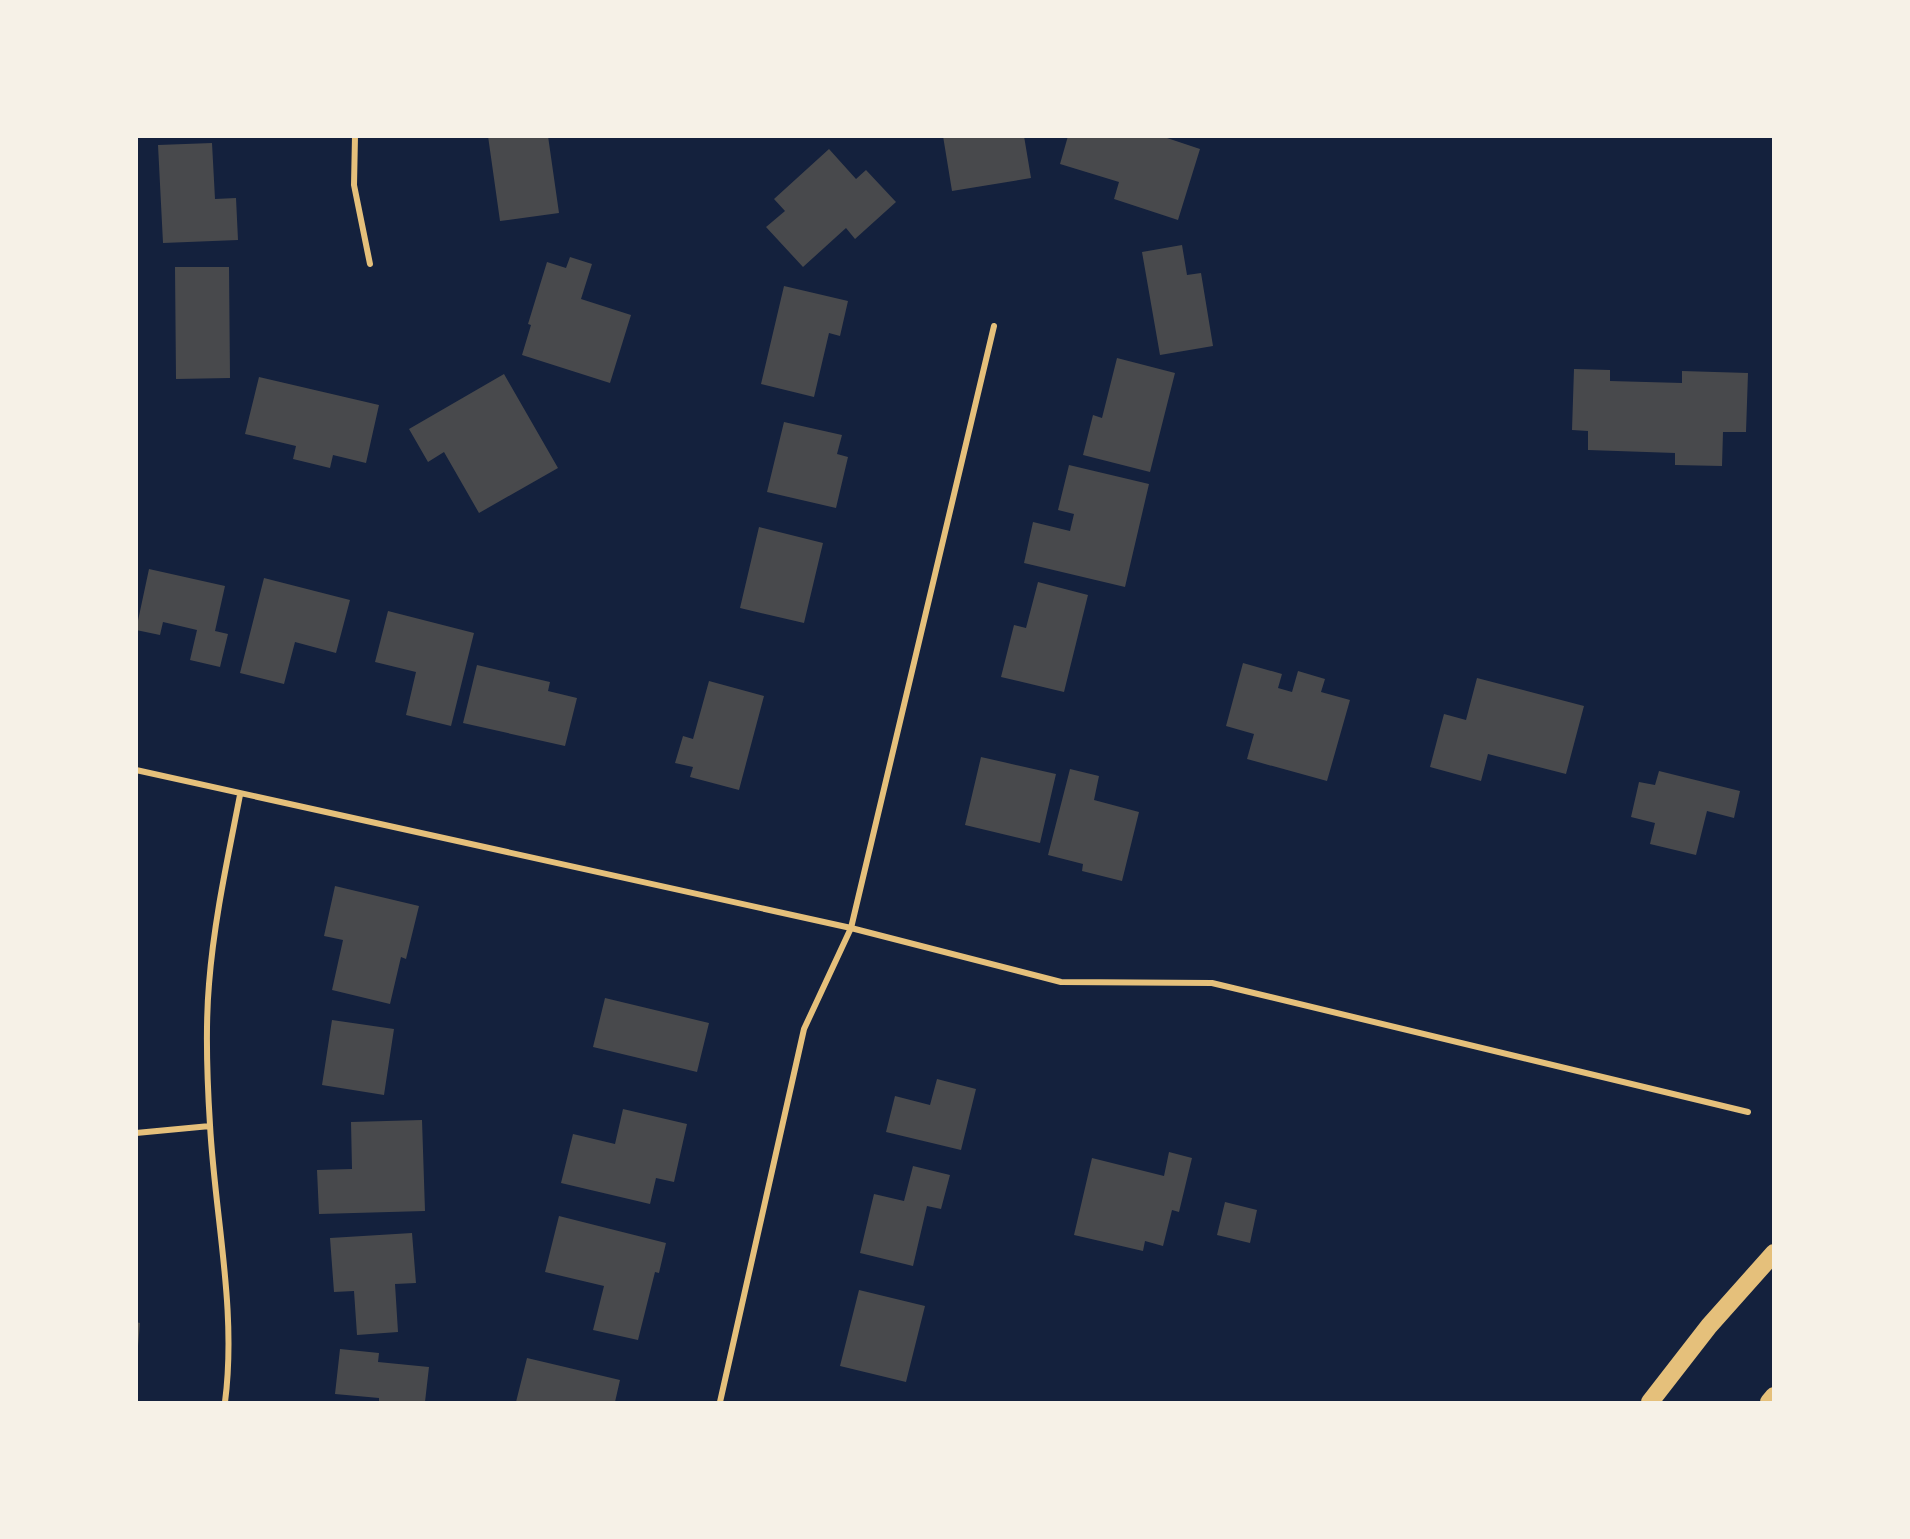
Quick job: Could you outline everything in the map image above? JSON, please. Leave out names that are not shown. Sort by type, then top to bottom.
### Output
[{"type":"highway","points":[[1650,1402],[1709,1326],[1773,1253]]},
{"type":"highway","points":[[1769,1402],[1773,1396]]},
{"type":"street","points":[[355,136],[354,184],[370,264]]},
{"type":"street","points":[[720,1402],[804,1029],[851,928],[994,326]]},
{"type":"street","points":[[136,770],[240,795],[851,928],[1061,982],[1212,983],[1748,1112]]},
{"type":"street","points":[[225,1402],[228,1381],[229,1325],[210,1126],[207,1036],[209,984],[216,921],[240,795]]},
{"type":"street","points":[[136,1133],[210,1126]]},
{"type":"building","points":[[488,136],[548,136],[559,213],[500,221]]},
{"type":"building","points":[[943,136],[1024,136],[1031,178],[952,191]]},
{"type":"building","points":[[1068,136],[1161,136],[1200,149],[1178,220],[1114,199],[1119,182],[1060,164]]},
{"type":"building","points":[[212,143],[215,199],[236,198],[238,240],[163,243],[158,145]]},
{"type":"building","points":[[829,149],[856,179],[866,170],[896,202],[855,239],[846,228],[803,267],[766,227],[785,211],[774,199]]},
{"type":"building","points":[[1182,245],[1187,275],[1201,273],[1213,346],[1160,355],[1142,252]]},
{"type":"building","points":[[570,257],[592,264],[581,299],[631,315],[610,383],[522,355],[531,325],[528,324],[547,262],[566,268]]},
{"type":"building","points":[[175,267],[229,267],[230,378],[176,379]]},
{"type":"building","points":[[784,286],[848,301],[840,336],[829,333],[814,397],[761,384]]},
{"type":"building","points":[[1117,358],[1175,373],[1150,472],[1083,455],[1093,415],[1102,418]]},
{"type":"building","points":[[1574,369],[1610,370],[1610,381],[1682,383],[1682,371],[1748,373],[1746,432],[1723,432],[1722,466],[1675,465],[1675,453],[1588,450],[1588,431],[1572,430]]},
{"type":"building","points":[[504,374],[558,468],[479,513],[444,452],[428,462],[409,429]]},
{"type":"building","points":[[259,377],[379,405],[366,463],[333,455],[330,468],[293,459],[296,446],[245,434]]},
{"type":"building","points":[[784,422],[842,435],[837,454],[848,457],[836,508],[767,492]]},
{"type":"building","points":[[1069,465],[1149,484],[1125,587],[1024,563],[1033,522],[1070,531],[1074,514],[1058,510]]},
{"type":"building","points":[[759,527],[823,543],[804,623],[740,608]]},
{"type":"building","points":[[149,569],[225,586],[215,631],[228,634],[220,667],[190,660],[197,630],[163,622],[160,635],[136,630]]},
{"type":"building","points":[[264,578],[350,600],[336,653],[295,642],[284,684],[240,673]]},
{"type":"building","points":[[1038,582],[1088,595],[1064,692],[1001,677],[1014,625],[1026,628]]},
{"type":"building","points":[[388,611],[474,633],[451,726],[406,715],[416,672],[375,662]]},
{"type":"building","points":[[1243,663],[1282,674],[1278,688],[1292,692],[1298,671],[1325,679],[1321,692],[1350,700],[1327,781],[1247,759],[1254,734],[1226,726]]},
{"type":"building","points":[[477,665],[550,682],[548,691],[577,698],[565,746],[463,723]]},
{"type":"building","points":[[1477,678],[1584,706],[1566,774],[1488,754],[1481,781],[1430,767],[1444,714],[1466,720]]},
{"type":"building","points":[[709,681],[764,696],[739,790],[690,777],[693,767],[675,763],[683,736],[693,739]]},
{"type":"building","points":[[981,757],[1056,774],[1040,843],[965,825]]},
{"type":"building","points":[[1070,769],[1099,776],[1094,800],[1139,812],[1122,881],[1082,871],[1083,864],[1048,855]]},
{"type":"building","points":[[1659,771],[1740,791],[1734,818],[1707,811],[1696,855],[1650,844],[1655,823],[1631,817],[1639,782],[1655,785]]},
{"type":"building","points":[[335,886],[419,906],[406,959],[401,957],[390,1004],[332,990],[343,940],[324,936]]},
{"type":"building","points":[[605,998],[709,1023],[697,1072],[593,1047]]},
{"type":"building","points":[[332,1020],[394,1029],[384,1095],[322,1085]]},
{"type":"building","points":[[937,1079],[976,1089],[961,1150],[886,1132],[895,1096],[930,1105]]},
{"type":"building","points":[[623,1109],[687,1124],[674,1182],[656,1178],[650,1204],[561,1183],[573,1134],[615,1144]]},
{"type":"building","points":[[422,1120],[425,1211],[319,1214],[317,1170],[352,1169],[351,1122]]},
{"type":"building","points":[[1169,1152],[1192,1158],[1179,1212],[1172,1210],[1163,1246],[1145,1241],[1143,1251],[1074,1235],[1092,1158],[1164,1176]]},
{"type":"building","points":[[913,1166],[950,1175],[941,1209],[927,1206],[913,1266],[860,1253],[874,1194],[904,1201]]},
{"type":"building","points":[[1225,1202],[1257,1210],[1250,1243],[1217,1235]]},
{"type":"building","points":[[559,1216],[666,1243],[659,1273],[655,1272],[638,1340],[593,1330],[604,1286],[545,1272]]},
{"type":"building","points":[[412,1233],[416,1283],[395,1284],[398,1332],[357,1335],[354,1291],[334,1292],[330,1238]]},
{"type":"building","points":[[859,1290],[925,1306],[906,1382],[840,1366]]},
{"type":"building","points":[[136,1322],[140,1323],[138,1346],[136,1346]]},
{"type":"building","points":[[340,1349],[379,1353],[378,1362],[429,1367],[425,1402],[379,1402],[379,1398],[335,1394]]},
{"type":"building","points":[[527,1358],[620,1380],[615,1402],[516,1402]]}]
